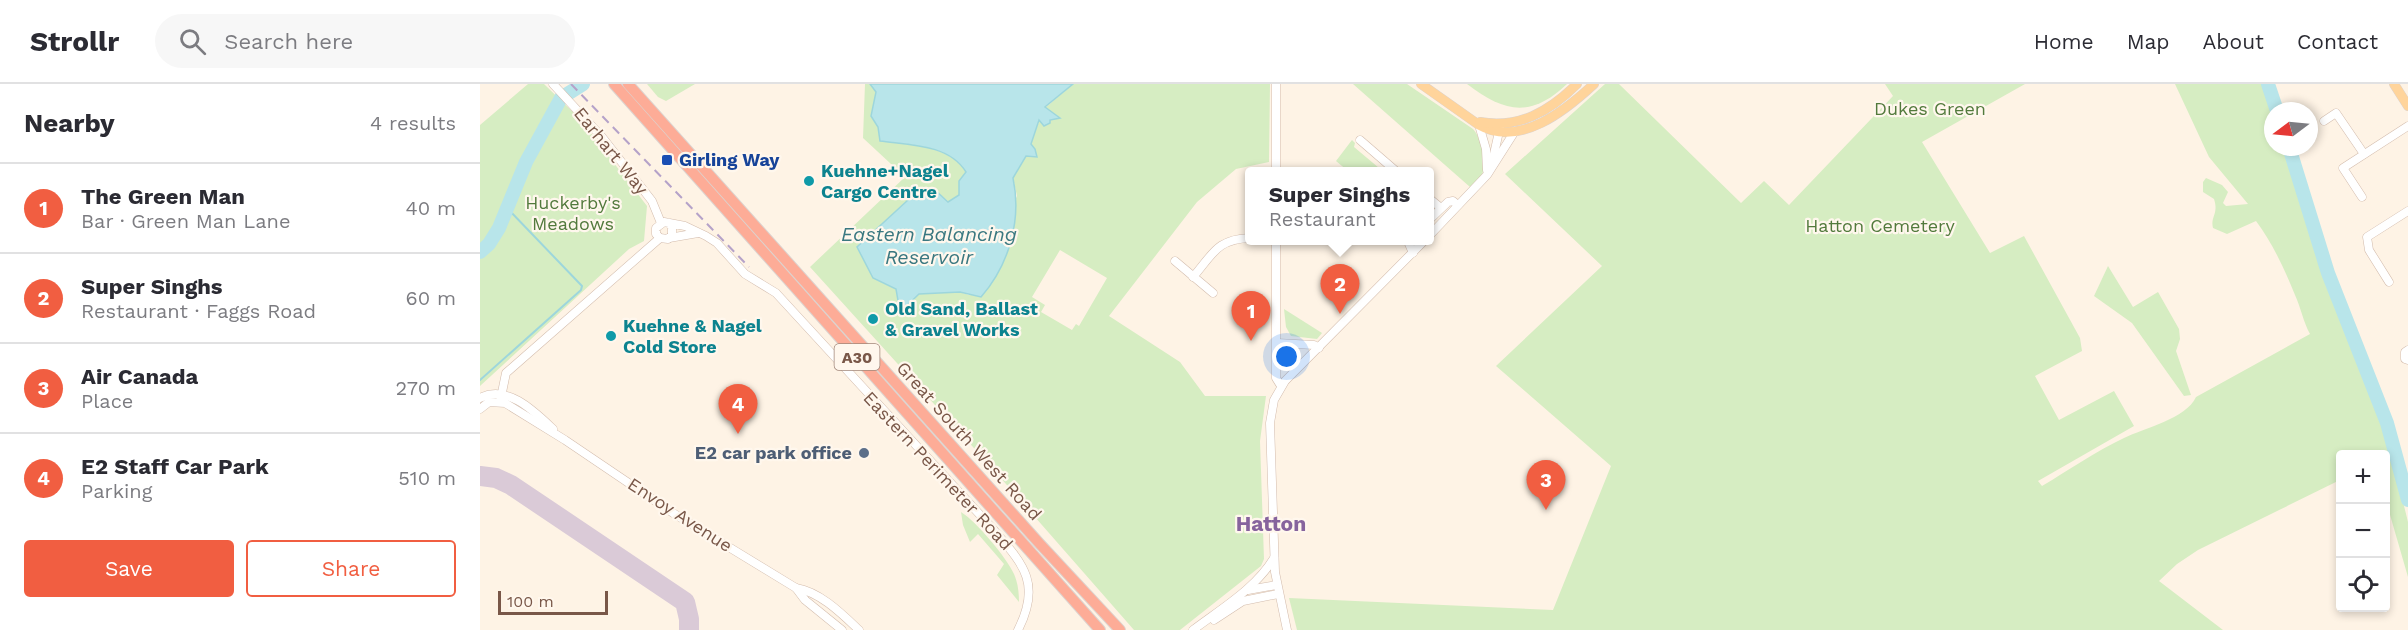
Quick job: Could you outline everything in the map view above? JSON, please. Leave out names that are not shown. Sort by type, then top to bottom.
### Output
[{"type":"highway","name":"Great South West Road","points":[[614,84],[1100,630]]},
{"type":"highway","name":"Great South West Road","points":[[628,84],[1039,543],[1120,630]]},
{"type":"main road","points":[[1421,84],[1475,123],[1515,131],[1538,125],[1554,116],[1594,84]]},
{"type":"main road","points":[[1500,128],[1547,110],[1577,84]]},
{"type":"main road","points":[[2394,84],[2408,105]]},
{"type":"street","points":[[1276,84],[1276,167]]},
{"type":"street","name":"Earhart Way","points":[[555,86],[591,123],[652,201],[665,223]]},
{"type":"street","points":[[2324,121],[2336,113],[2364,154]]},
{"type":"street","points":[[1475,123],[1488,157],[1489,171]]},
{"type":"street","points":[[2362,197],[2343,168],[2408,126]]},
{"type":"street","points":[[1489,171],[1500,128]]},
{"type":"street","points":[[1434,231],[1489,171],[1515,131]]},
{"type":"street","points":[[1360,140],[1392,167]]},
{"type":"street","points":[[1434,215],[1450,201],[1458,205]]},
{"type":"street","points":[[1434,202],[1441,208]]},
{"type":"street","points":[[2389,282],[2369,250],[2367,237],[2408,211]]},
{"type":"street","points":[[501,398],[506,373],[664,238],[673,233],[665,223],[656,228],[656,234],[664,238],[700,233]]},
{"type":"street","name":"Eastern Perimeter Road","points":[[665,223],[685,226],[717,243],[745,274],[776,293],[1017,557],[1024,568],[1029,590],[1028,609],[1018,630]]},
{"type":"street","points":[[1193,277],[1226,242],[1245,239]]},
{"type":"street","points":[[1276,245],[1276,378],[1281,386]]},
{"type":"street","points":[[1409,245],[1413,253]]},
{"type":"street","points":[[1287,630],[1276,585],[1274,557],[1270,423],[1274,400],[1281,386],[1420,245]]},
{"type":"street","points":[[1174,261],[1213,293]]},
{"type":"street","points":[[1277,343],[1314,345],[1319,348]]},
{"type":"street","points":[[2408,350],[2405,352],[2405,359],[2408,360]]},
{"type":"street","points":[[480,399],[489,394],[501,398]]},
{"type":"street","points":[[480,409],[489,402],[501,398]]},
{"type":"street","name":"Envoy Avenue","points":[[501,398],[529,409],[565,440],[674,513],[796,588],[805,600],[842,630]]},
{"type":"street","points":[[1193,630],[1246,590],[1266,570],[1274,557]]},
{"type":"street","points":[[1246,590],[1276,585]]},
{"type":"street","name":"Envoy Avenue","points":[[796,588],[808,590],[845,616],[859,630]]},
{"type":"street","points":[[1202,630],[1239,603],[1258,596],[1278,594]]},
{"type":"green space","name":"Huckerby's Meadows","points":[[528,84],[544,84],[580,119],[647,206],[644,241],[629,249],[480,386],[480,125]]},
{"type":"green space","points":[[647,84],[695,84],[666,101],[658,97]]},
{"type":"green space","points":[[865,84],[870,84],[876,92],[871,116],[878,127],[880,141],[915,145],[939,151],[958,163],[966,172],[959,181],[959,195],[949,202],[936,191],[921,188],[857,247],[873,278],[896,289],[900,312],[918,294],[960,292],[969,295],[1017,196],[1013,178],[1026,156],[1040,119],[1059,118],[1045,108],[1073,84],[1270,84],[1269,162],[1236,169],[1197,202],[1109,316],[1180,362],[1205,396],[1266,396],[1260,441],[1264,559],[1261,566],[1180,630],[1134,630],[992,468],[810,267],[905,177],[863,138]],"holes":[[[1060,250],[1107,278],[1079,326],[1076,324],[1072,330],[1041,312],[1045,305],[1032,297]]]},
{"type":"green space","points":[[1353,84],[1407,84],[1473,129],[1483,156],[1484,167],[1481,176],[1470,187]]},
{"type":"green space","points":[[1467,84],[1567,84],[1541,103],[1517,108],[1493,101]]},
{"type":"green space","points":[[1605,84],[1619,84],[1741,203],[1764,181],[1789,205],[1893,96],[1885,84],[2025,84],[1922,142],[1990,253],[2024,236],[2080,338],[2082,351],[2035,376],[2059,420],[2114,391],[2134,426],[2038,481],[2042,486],[2114,443],[2174,417],[2191,405],[2196,397],[2310,334],[2282,266],[2268,238],[2256,221],[2227,234],[2213,228],[2215,204],[2214,199],[2203,192],[2203,182],[2206,178],[2222,185],[2228,192],[2223,203],[2226,206],[2248,204],[2209,157],[2175,84],[2264,84],[2270,102],[2264,102],[2264,156],[2288,156],[2322,270],[2384,425],[2408,522],[2408,577],[2390,515],[2390,450],[2336,450],[2336,482],[2198,550],[2177,564],[2159,581],[2223,630],[1297,630],[1289,598],[1553,610],[1611,466],[1496,366],[1602,266],[1505,174]]},
{"type":"green space","points":[[1352,140],[1355,143],[1354,147],[1378,167],[1343,167],[1336,161]]},
{"type":"green space","points":[[2108,266],[2133,307],[2158,292],[2179,329],[2180,339],[2176,351],[2191,395],[2184,396],[2132,323],[2094,296]]},
{"type":"green space","points":[[1284,309],[1322,333],[1317,339],[1291,336],[1286,327]]},
{"type":"green space","points":[[961,512],[983,532],[1010,567],[1016,581],[1019,602],[997,575],[1004,564],[978,534],[970,542],[963,525]]},
{"type":"water","name":"Eastern Balancing Reservoir","points":[[870,84],[1073,84],[1045,107],[1060,118],[1050,120],[1050,123],[1044,126],[1039,120],[1031,144],[1037,157],[1026,156],[1013,178],[1016,210],[1011,241],[999,271],[981,297],[960,292],[919,294],[900,312],[896,289],[873,278],[857,247],[921,188],[936,191],[948,202],[959,195],[959,181],[966,172],[949,156],[928,147],[880,141],[878,127],[871,116],[876,92]]},
{"type":"waterway","points":[[480,252],[489,244],[499,228],[526,162],[561,98],[583,84]]},
{"type":"waterway","points":[[2268,84],[2274,102]]},
{"type":"waterway","points":[[2292,156],[2328,273],[2387,423],[2408,500]]},
{"type":"waterway","points":[[480,380],[581,290],[582,286],[507,208]]},
{"type":"taxiway","points":[[480,476],[496,478],[511,485],[685,602],[689,630]]},
{"type":"railway","points":[[571,84],[749,267]]},
{"type":"place","name":"Girling Way","points":[[667,160]]},
{"type":"place","name":"Kuehne+Nagel Cargo Centre","points":[[809,181]]},
{"type":"place","name":"Super Singhs","points":[[1340,314]]},
{"type":"place","name":"Old Sand, Ballast & Gravel Works","points":[[873,319]]},
{"type":"place","name":"Kuehne & Nagel Cold Store","points":[[611,336]]},
{"type":"place","name":"The Green Man","points":[[1251,341]]},
{"type":"place","name":"E2 Staff Car Park","points":[[738,434]]},
{"type":"place","name":"E2 car park office","points":[[864,453]]},
{"type":"place","name":"Air Canada","points":[[1546,510]]},
{"type":"district","name":"Hatton","points":[[1271,524]]},
{"type":"park label","name":"Dukes Green","points":[[1930,109]]},
{"type":"park label","name":"Hatton Cemetery","points":[[1880,226]]}]
